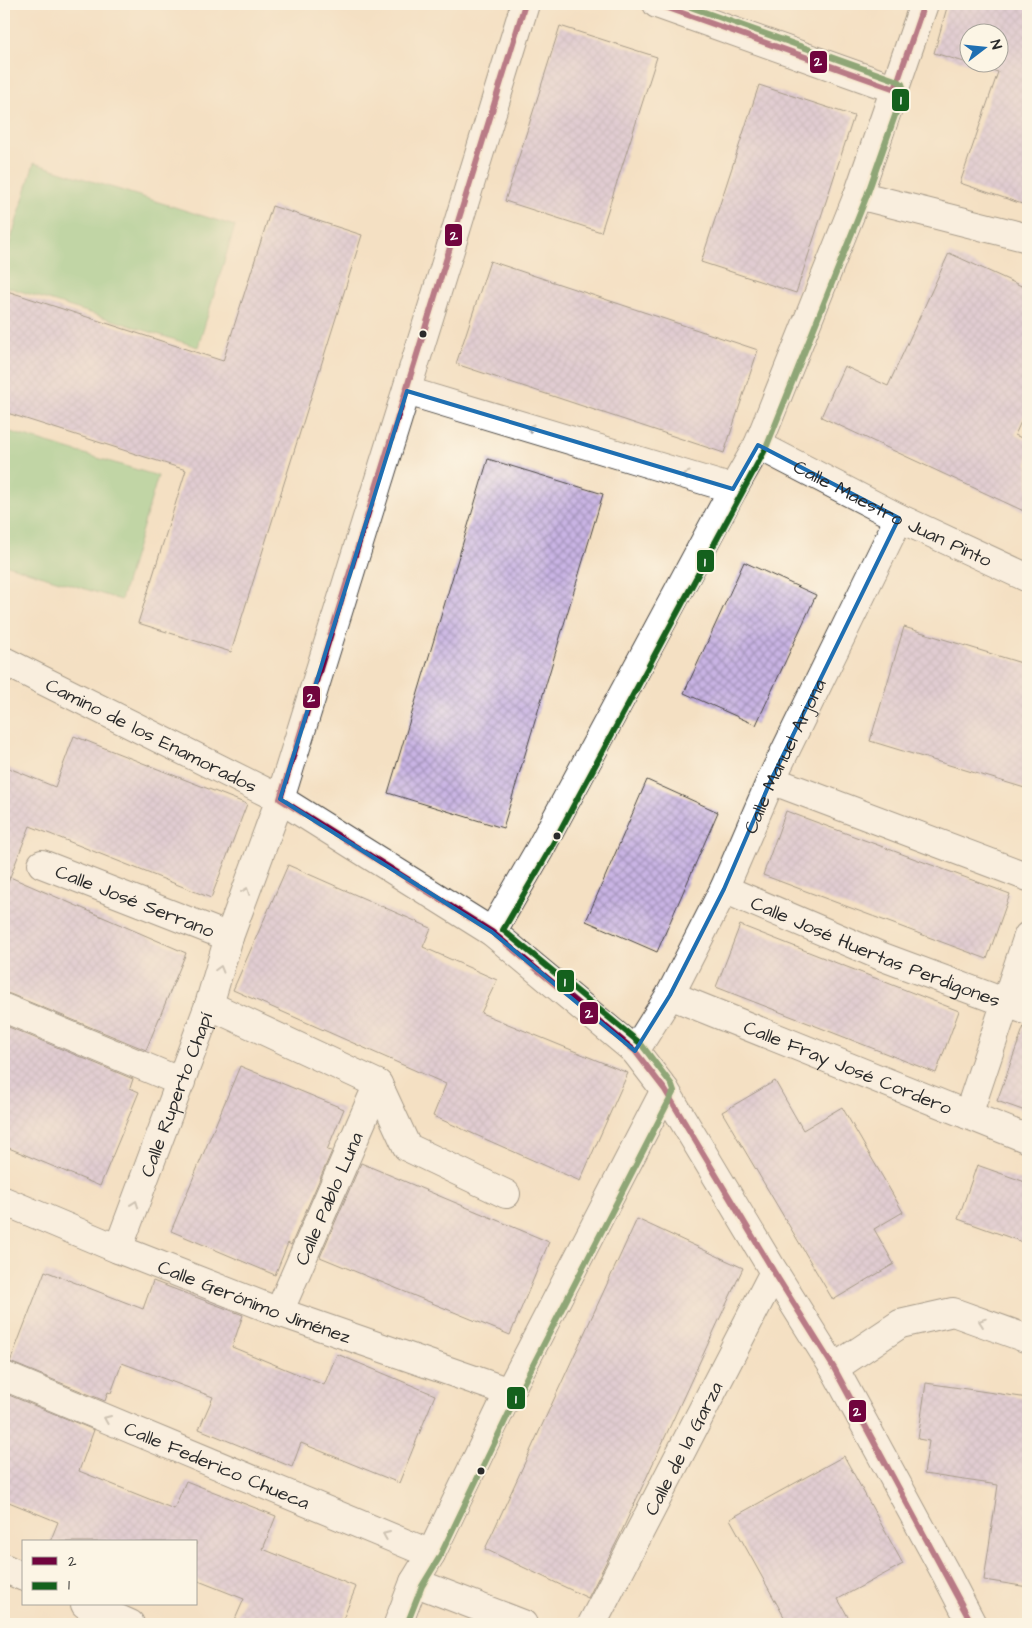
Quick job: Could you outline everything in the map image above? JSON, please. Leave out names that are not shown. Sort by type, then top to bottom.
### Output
[{"type":"street","name":"Calle Ruperto Chapí","points":[[118,1249],[209,1005],[229,937],[280,799],[525,4]]},
{"type":"street","points":[[657,4],[895,89]]},
{"type":"street","points":[[492,932],[540,849],[733,489],[758,446],[858,195],[924,4]]},
{"type":"street","points":[[858,195],[1028,238]]},
{"type":"street","points":[[407,391],[733,489]]},
{"type":"street","name":"Calle Maestro Juan Pinto","points":[[758,446],[899,518],[1028,578]]},
{"type":"street","name":"Calle Manuel Arjona","points":[[635,1051],[670,995],[724,889],[772,780],[899,518]]},
{"type":"street","name":"Camino de los Enamorados","points":[[4,661],[280,799],[492,932],[635,1051],[665,1090],[834,1368],[972,1624]]},
{"type":"street","points":[[772,780],[1028,877]]},
{"type":"street","name":"Calle José Serrano","points":[[42,864],[229,937]]},
{"type":"street","name":"Calle José Huertas Perdigones","points":[[724,889],[883,957],[1017,1007]]},
{"type":"street","points":[[968,1115],[1017,1007],[1028,936]]},
{"type":"street","name":"Calle Fray José Cordero","points":[[670,995],[1028,1139]]},
{"type":"street","points":[[209,1005],[378,1084],[407,1147],[506,1194]]},
{"type":"street","points":[[4,1008],[180,1082]]},
{"type":"street","name":"Calle Pablo Luna","points":[[279,1312],[378,1084]]},
{"type":"street","points":[[398,1624],[414,1582],[431,1554],[509,1392],[665,1090]]},
{"type":"street","name":"Calle Gerónimo Jiménez","points":[[4,1201],[118,1249],[279,1312],[509,1392]]},
{"type":"street","name":"Calle de la Garza","points":[[592,1624],[774,1272]]},
{"type":"street","points":[[834,1368],[900,1324],[953,1312],[1028,1339]]},
{"type":"street","name":"Calle Federico Chueca","points":[[4,1376],[431,1554]]},
{"type":"street","points":[[4,1568],[22,1576]]},
{"type":"street","points":[[414,1582],[523,1624]]},
{"type":"street","points":[[90,1606],[130,1624]]},
{"type":"highlighted area","points":[[407,391],[733,489],[758,445],[899,518],[771,780],[724,889],[670,995],[635,1051],[492,932],[280,799]]},
{"type":"green space","points":[[34,163],[235,226],[198,347],[4,286],[4,263]]},
{"type":"green space","points":[[4,430],[158,476],[121,600],[4,564]]},
{"type":"building","points":[[948,4],[1028,4],[1028,206],[960,183],[998,72],[1010,72],[1010,22],[960,22],[960,61],[934,53]]},
{"type":"building","points":[[560,26],[657,57],[601,232],[505,201]]},
{"type":"building","points":[[759,85],[854,116],[796,293],[701,262]]},
{"type":"building","points":[[272,206],[362,235],[231,652],[138,623],[186,470],[4,412],[4,290],[223,361]]},
{"type":"building","points":[[949,253],[1028,289],[1028,406],[1015,435],[1028,441],[1028,513],[821,417],[844,366],[888,386]]},
{"type":"building","points":[[490,261],[758,350],[724,453],[456,364]]},
{"type":"building","points":[[488,459],[603,494],[503,828],[388,793]]},
{"type":"building","points":[[744,562],[816,595],[756,725],[684,693]]},
{"type":"building","points":[[904,627],[1028,665],[1028,789],[870,741]]},
{"type":"building","points":[[74,736],[247,804],[211,898],[30,826],[8,882],[10,877],[186,953],[146,1050],[4,993],[4,766],[55,787]]},
{"type":"building","points":[[647,780],[718,812],[657,952],[586,921]]},
{"type":"building","points":[[786,811],[1010,894],[987,959],[763,875]]},
{"type":"building","points":[[288,865],[431,928],[423,947],[497,980],[481,1013],[628,1073],[580,1181],[433,1116],[446,1084],[233,990]]},
{"type":"building","points":[[740,925],[959,1011],[936,1073],[716,987]]},
{"type":"building","points":[[4,1025],[133,1079],[130,1088],[139,1092],[100,1186],[4,1146]]},
{"type":"building","points":[[1024,1026],[1028,1026],[1028,1112],[997,1101]]},
{"type":"building","points":[[240,1066],[344,1109],[327,1150],[332,1151],[291,1245],[288,1243],[275,1275],[171,1231]]},
{"type":"building","points":[[775,1081],[803,1130],[842,1107],[903,1212],[874,1229],[894,1264],[833,1300],[722,1112]]},
{"type":"building","points":[[361,1163],[549,1242],[510,1335],[320,1257]]},
{"type":"building","points":[[977,1165],[1028,1183],[1028,1244],[958,1219]]},
{"type":"building","points":[[637,1219],[743,1268],[619,1537],[588,1598],[485,1549]]},
{"type":"building","points":[[45,1271],[143,1309],[153,1281],[243,1315],[232,1347],[324,1385],[337,1354],[435,1395],[399,1483],[301,1443],[292,1467],[199,1429],[213,1397],[122,1363],[111,1393],[108,1392],[105,1401],[10,1362]]},
{"type":"building","points":[[926,1383],[1028,1398],[1028,1587],[984,1580],[998,1485],[924,1474],[929,1441],[918,1439]]},
{"type":"building","points":[[4,1393],[94,1430],[79,1471],[174,1509],[186,1481],[276,1516],[263,1549],[356,1587],[341,1624],[233,1624],[244,1599],[198,1581],[198,1540],[51,1540],[58,1522],[4,1500]]},
{"type":"building","points":[[844,1456],[903,1564],[838,1599],[852,1624],[788,1624],[730,1519]]},
{"type":"transit line","name":"2","points":[[525,4],[280,799],[492,932],[635,1051],[665,1090],[834,1368],[972,1624]]},
{"type":"transit line","name":"2","points":[[657,4],[895,89],[924,4]]},
{"type":"transit line","name":"1","points":[[407,1624],[422,1586],[439,1558],[517,1396],[674,1091],[672,1085],[641,1044],[503,930],[548,853],[766,448],[866,198],[904,90],[902,84],[898,81],[682,4]]}]
